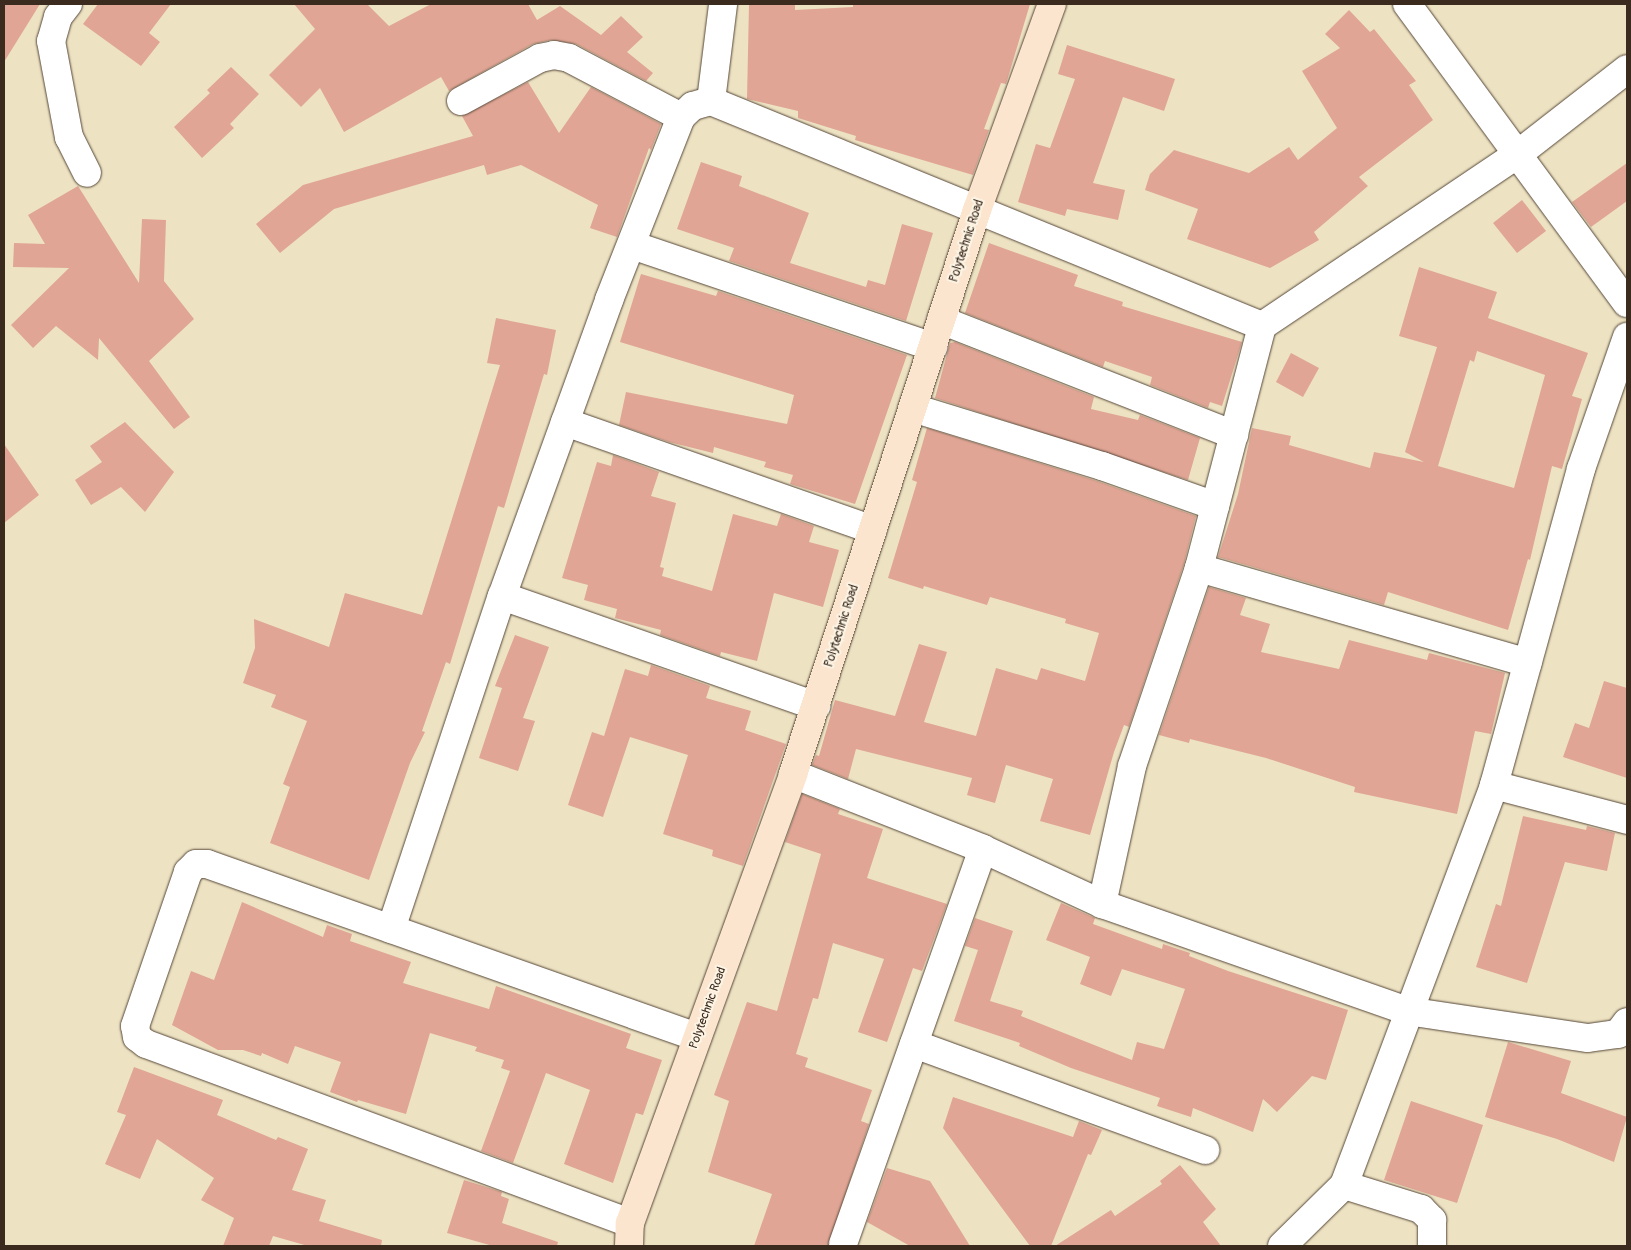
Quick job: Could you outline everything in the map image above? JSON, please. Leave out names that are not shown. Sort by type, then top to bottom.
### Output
[{"type":"street","points":[[68,4],[58,17],[51,41],[69,137],[87,173]]},
{"type":"street","points":[[711,101],[723,4]]},
{"type":"street","name":"Polytechnic Road","points":[[629,1234],[697,1037],[793,774],[977,210],[1052,4]]},
{"type":"street","points":[[1407,4],[1627,303]]},
{"type":"street","points":[[461,101],[540,58],[554,55],[569,58],[680,117]]},
{"type":"street","points":[[1102,904],[1132,766],[1199,568],[1262,326],[1518,154],[1627,69]]},
{"type":"street","points":[[391,929],[502,596],[565,422],[680,117],[694,106],[711,101],[1262,326]]},
{"type":"street","points":[[632,245],[933,347]]},
{"type":"street","points":[[941,320],[1234,435]]},
{"type":"street","points":[[1282,1246],[1344,1185],[1407,1011],[1494,785],[1582,469],[1627,337]]},
{"type":"street","points":[[913,408],[1102,466],[1215,506]]},
{"type":"street","points":[[565,422],[873,530]]},
{"type":"street","points":[[1199,568],[1528,663]]},
{"type":"street","points":[[502,596],[816,706]]},
{"type":"street","points":[[793,774],[983,849],[1102,904],[1407,1011],[1588,1038],[1618,1034],[1627,1022]]},
{"type":"street","points":[[1494,785],[1627,820]]},
{"type":"street","points":[[843,1244],[983,849]]},
{"type":"street","points":[[629,1234],[146,1044],[137,1037],[135,1026],[188,872],[196,864],[207,864],[697,1037]]},
{"type":"street","points":[[914,1044],[1205,1150]]},
{"type":"street","points":[[1344,1185],[1421,1209],[1432,1220],[1432,1246]]},
{"type":"building","points":[[4,4],[40,4],[4,62]]},
{"type":"building","points":[[98,4],[171,4],[149,33],[160,42],[141,66],[83,24]]},
{"type":"building","points":[[294,4],[367,4],[389,26],[431,4],[528,4],[537,20],[560,6],[601,35],[621,16],[643,37],[627,52],[653,73],[646,81],[576,44],[551,40],[533,44],[449,91],[441,77],[344,132],[320,88],[301,107],[269,75],[315,29]]},
{"type":"building","points":[[749,4],[795,4],[795,10],[853,7],[853,4],[1030,4],[1006,84],[1001,83],[984,129],[989,130],[973,175],[855,140],[856,136],[798,118],[798,111],[747,99]]},
{"type":"building","points":[[1349,10],[1370,32],[1374,29],[1416,81],[1409,85],[1433,120],[1359,177],[1368,186],[1314,232],[1319,240],[1270,268],[1187,239],[1198,209],[1145,190],[1150,174],[1174,150],[1249,173],[1289,147],[1298,160],[1337,128],[1302,71],[1340,48],[1325,34]]},
{"type":"building","points":[[1067,45],[1175,79],[1164,111],[1123,97],[1093,183],[1125,190],[1118,220],[1067,209],[1065,216],[1018,202],[1036,144],[1050,148],[1075,79],[1058,74]]},
{"type":"building","points":[[231,67],[259,94],[230,124],[234,128],[202,158],[174,127],[210,93],[207,90]]},
{"type":"building","points":[[528,82],[559,133],[591,87],[661,124],[651,150],[649,148],[617,237],[590,228],[598,205],[521,165],[487,175],[484,165],[334,209],[280,253],[256,224],[303,185],[473,136],[462,116]]},
{"type":"building","points":[[701,162],[742,176],[739,186],[809,213],[790,263],[866,287],[868,280],[885,285],[902,224],[933,233],[906,321],[729,261],[734,248],[677,229]]},
{"type":"building","points":[[1627,163],[1627,201],[1591,227],[1572,202]]},
{"type":"building","points":[[78,186],[139,283],[142,219],[166,220],[164,281],[194,319],[149,361],[190,417],[174,429],[99,338],[98,360],[56,326],[33,348],[11,325],[69,268],[13,267],[14,243],[45,244],[28,215]]},
{"type":"building","points":[[1522,200],[1546,231],[1517,253],[1493,223]]},
{"type":"building","points":[[989,243],[1078,275],[1074,286],[1123,302],[1122,306],[1242,342],[1222,406],[1210,402],[1208,408],[1150,385],[1152,377],[1105,361],[1103,367],[965,313]]},
{"type":"building","points":[[1419,267],[1497,292],[1488,318],[1588,353],[1572,396],[1582,399],[1562,469],[1552,466],[1530,560],[1528,559],[1508,630],[1388,592],[1384,605],[1218,557],[1238,494],[1252,428],[1291,436],[1289,445],[1370,468],[1374,452],[1424,462],[1405,452],[1437,347],[1399,336]],"holes":[[[1477,351],[1545,375],[1514,488],[1438,466],[1470,360],[1474,362]]]},
{"type":"building","points":[[641,274],[716,296],[718,291],[907,355],[855,504],[790,484],[793,475],[764,467],[766,462],[714,447],[713,453],[669,442],[619,425],[626,392],[787,424],[794,395],[620,342]]},
{"type":"building","points":[[496,318],[556,330],[547,375],[544,374],[504,508],[498,506],[450,664],[446,662],[422,731],[425,732],[410,763],[369,880],[270,843],[290,787],[283,784],[307,721],[271,707],[276,695],[243,683],[255,648],[254,619],[329,647],[345,593],[422,615],[500,365],[487,363]]},
{"type":"building","points":[[955,342],[1094,397],[1091,409],[1138,420],[1140,415],[1200,438],[1188,480],[935,398],[950,343]]},
{"type":"building","points":[[1291,353],[1319,368],[1303,397],[1276,382]]},
{"type":"building","points":[[125,422],[174,472],[145,512],[121,487],[91,505],[75,480],[102,462],[90,446]]},
{"type":"building","points":[[927,428],[1097,481],[1196,516],[1184,564],[1129,727],[1124,725],[1114,752],[1090,835],[1040,821],[1053,779],[1006,765],[995,803],[967,795],[972,778],[856,749],[848,779],[812,765],[816,755],[819,756],[835,700],[895,716],[919,644],[947,652],[924,722],[976,736],[996,668],[1037,680],[1041,668],[1085,681],[1099,633],[1065,623],[1066,619],[990,597],[987,605],[924,586],[923,589],[888,578],[917,482],[912,480]]},
{"type":"building","points":[[4,444],[39,495],[4,523]]},
{"type":"building","points":[[613,455],[659,472],[651,496],[676,503],[660,567],[664,568],[662,576],[712,591],[733,514],[777,526],[781,514],[814,526],[809,542],[839,550],[823,607],[774,593],[757,661],[721,652],[720,656],[660,635],[661,630],[615,618],[617,609],[584,600],[588,585],[562,578],[597,462],[611,466]]},
{"type":"building","points":[[1209,587],[1246,598],[1240,615],[1270,624],[1261,652],[1339,669],[1349,640],[1427,660],[1429,653],[1505,673],[1491,734],[1475,731],[1457,814],[1354,792],[1355,787],[1266,758],[1190,739],[1189,743],[1159,735]]},
{"type":"building","points":[[515,635],[549,647],[523,718],[535,721],[518,771],[479,758],[502,688],[495,686]]},
{"type":"building","points":[[651,665],[710,686],[706,698],[751,711],[745,730],[786,744],[743,866],[712,856],[713,850],[663,834],[688,755],[630,737],[603,817],[568,805],[592,732],[604,736],[625,669],[648,676]]},
{"type":"building","points":[[1604,681],[1627,688],[1627,778],[1563,757],[1575,723],[1589,728]]},
{"type":"building","points":[[802,794],[840,809],[838,814],[883,829],[867,878],[947,904],[922,971],[913,968],[887,1042],[858,1032],[884,959],[833,943],[818,999],[813,998],[796,1054],[808,1058],[805,1067],[872,1090],[861,1121],[869,1124],[828,1246],[754,1246],[772,1194],[708,1172],[729,1101],[714,1095],[747,1002],[777,1011],[821,854],[785,842]]},
{"type":"building","points":[[1523,816],[1586,830],[1587,826],[1615,833],[1607,871],[1565,862],[1527,983],[1476,967],[1496,904],[1501,906]]},
{"type":"building","points":[[242,902],[323,937],[327,925],[352,934],[350,941],[411,962],[403,983],[489,1009],[496,986],[631,1034],[626,1048],[662,1060],[643,1115],[636,1113],[613,1183],[564,1164],[590,1090],[546,1073],[513,1163],[481,1151],[510,1071],[501,1068],[504,1060],[475,1051],[477,1047],[430,1033],[406,1114],[358,1100],[357,1102],[330,1092],[341,1062],[295,1046],[288,1064],[262,1053],[261,1056],[243,1050],[218,1050],[172,1025],[191,971],[214,980]]},
{"type":"building","points":[[1061,903],[1095,918],[1093,924],[1162,949],[1163,944],[1190,953],[1189,956],[1228,971],[1348,1010],[1326,1080],[1312,1076],[1277,1112],[1263,1099],[1253,1132],[1193,1108],[1191,1117],[1157,1106],[1160,1098],[1071,1068],[1019,1046],[1020,1043],[954,1021],[978,950],[965,946],[975,918],[1013,931],[990,1001],[1023,1011],[1021,1016],[1132,1060],[1137,1042],[1164,1049],[1185,989],[1122,969],[1111,996],[1080,984],[1090,957],[1046,940]]},
{"type":"building","points":[[1508,1042],[1571,1061],[1561,1093],[1627,1117],[1614,1162],[1557,1139],[1485,1117]]},
{"type":"building","points":[[134,1067],[223,1100],[217,1115],[276,1140],[278,1137],[308,1149],[292,1190],[326,1200],[319,1221],[382,1240],[381,1246],[308,1246],[273,1236],[269,1246],[223,1246],[234,1218],[201,1200],[214,1178],[157,1139],[140,1179],[105,1164],[126,1115],[117,1112]]},
{"type":"building","points":[[953,1097],[1073,1137],[1079,1121],[1102,1130],[1091,1155],[1088,1154],[1051,1246],[1030,1246],[943,1128]]},
{"type":"building","points":[[1411,1101],[1483,1125],[1457,1203],[1384,1180]]},
{"type":"building","points":[[1180,1165],[1216,1209],[1203,1222],[1221,1246],[1055,1246],[1111,1210],[1115,1216],[1162,1184],[1160,1181]]},
{"type":"building","points":[[887,1168],[930,1181],[970,1246],[910,1246],[867,1222]]},
{"type":"building","points":[[464,1180],[502,1192],[501,1196],[509,1199],[502,1223],[558,1242],[557,1246],[493,1246],[447,1233]]}]
